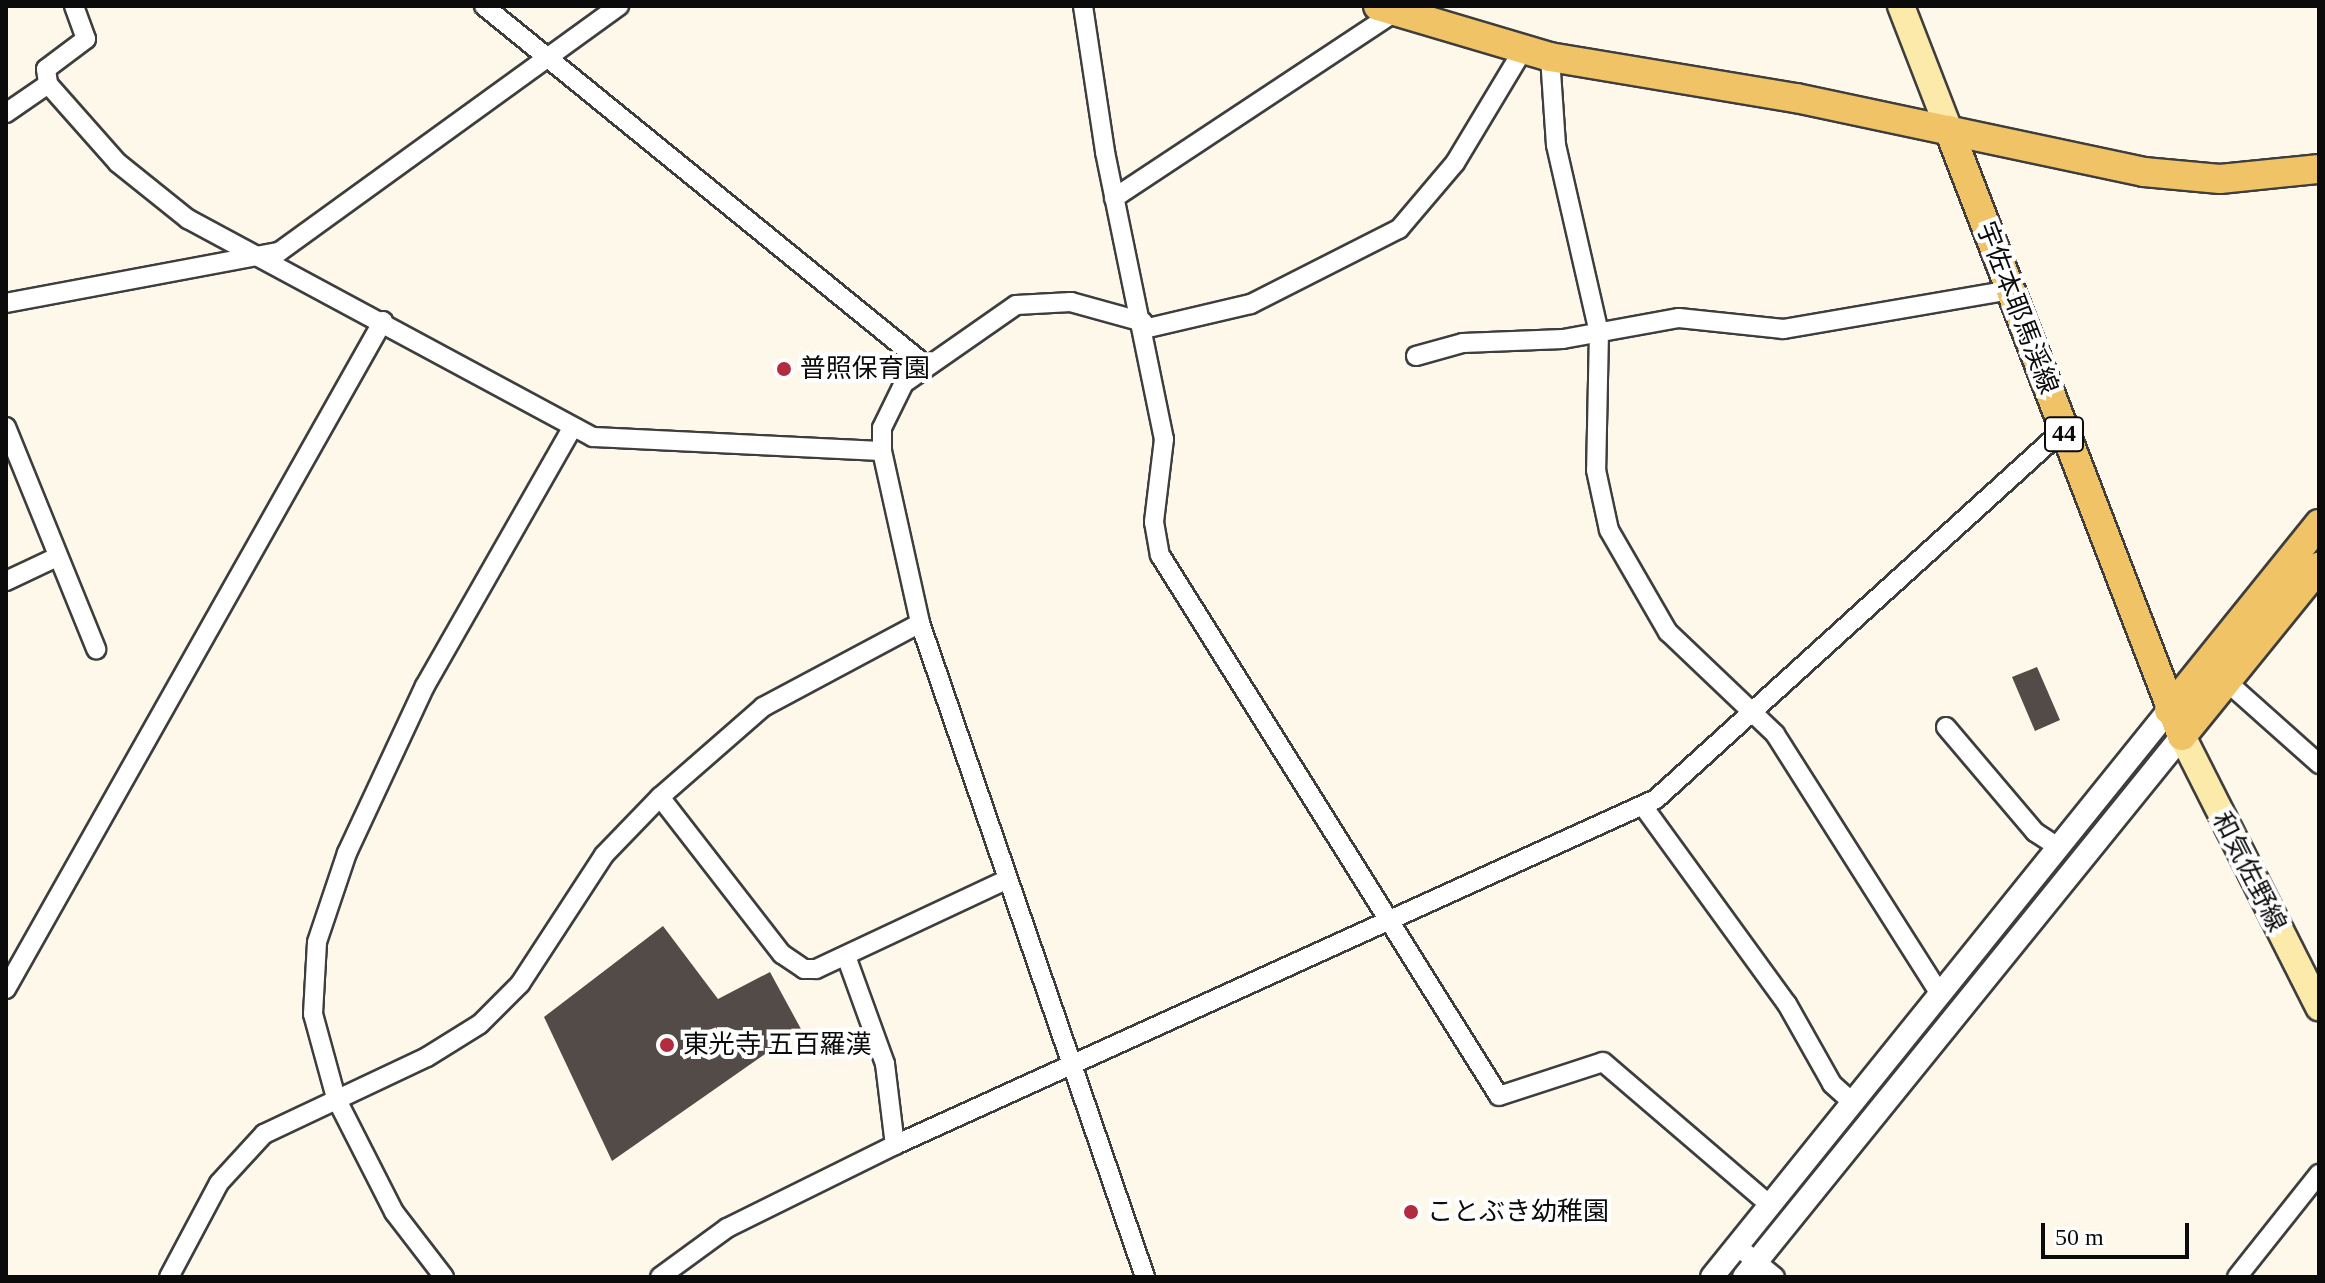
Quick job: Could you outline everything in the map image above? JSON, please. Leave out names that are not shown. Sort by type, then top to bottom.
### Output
[{"type":"main road","points":[[1901,6],[1949,130]]},
{"type":"main road","points":[[1393,8],[1550,57],[1949,130],[2173,176],[2253,178],[2319,169]]},
{"type":"main road","name":"宇佐本耶馬渓線","points":[[1949,130],[2169,710],[2182,736]]},
{"type":"main road","points":[[2169,710],[2319,524]]},
{"type":"main road","points":[[2182,736],[2319,567]]},
{"type":"main road","name":"和気佐野線","points":[[2182,736],[2319,1007]]},
{"type":"street","points":[[74,6],[86,39],[46,69],[48,84],[159,200],[572,428],[602,438],[882,451]]},
{"type":"street","points":[[484,6],[924,364]]},
{"type":"street","points":[[6,303],[266,258],[619,6]]},
{"type":"street","points":[[1083,6],[1114,198],[1144,325],[1164,439],[1154,522],[1160,555],[1499,1096],[1603,1062],[1770,1205]]},
{"type":"street","points":[[1114,198],[1393,8]]},
{"type":"street","points":[[1145,1277],[1004,881],[920,623],[882,451],[895,396],[924,364],[1024,302],[1071,302],[1144,325],[1251,304],[1399,229],[1455,163],[1523,50]]},
{"type":"street","points":[[1550,57],[1556,145],[1599,332],[1596,470],[1609,530],[1653,614],[1683,650],[1756,714],[1842,832],[1940,994]]},
{"type":"street","points":[[6,113],[48,84]]},
{"type":"street","points":[[1416,356],[1463,343],[1599,332],[1679,318],[1783,329],[2010,290]]},
{"type":"street","points":[[6,989],[383,321]]},
{"type":"street","points":[[6,427],[96,649]]},
{"type":"street","points":[[444,1277],[388,1203],[336,1098],[313,1014],[317,942],[328,901],[431,675],[572,428]]},
{"type":"street","points":[[660,1277],[727,1228],[895,1145],[1071,1067],[1389,917],[1643,806],[1682,781],[2063,430]]},
{"type":"street","points":[[6,581],[57,557]]},
{"type":"street","points":[[169,1277],[241,1155],[264,1134],[427,1057],[501,1007],[586,878],[660,797],[763,707],[920,623]]},
{"type":"street","points":[[2226,681],[2319,764]]},
{"type":"street","points":[[1712,1277],[2169,710]]},
{"type":"street","points":[[1946,727],[2035,832],[2058,847]]},
{"type":"street","points":[[1750,1270],[2182,736]]},
{"type":"street","points":[[660,797],[792,963],[816,969],[1004,881]]},
{"type":"street","points":[[1643,806],[1787,1004],[1832,1084],[1853,1103]]},
{"type":"street","points":[[846,956],[885,1064],[895,1145]]},
{"type":"street","points":[[2237,1277],[2319,1174]]},
{"type":"street","points":[[1737,1246],[1750,1270],[1775,1277]]},
{"type":"building","points":[[2037,667],[2060,720],[2035,731],[2012,677]]},
{"type":"building","name":"東光寺 五百羅漢","points":[[663,926],[718,999],[770,972],[801,1029],[612,1161],[544,1017]]},
{"type":"place","name":"普照保育園","points":[[784,369]]},
{"type":"place","name":"東光寺 五百羅漢","points":[[667,1045]]},
{"type":"place","name":"ことぶき幼稚園","points":[[1411,1212]]}]
